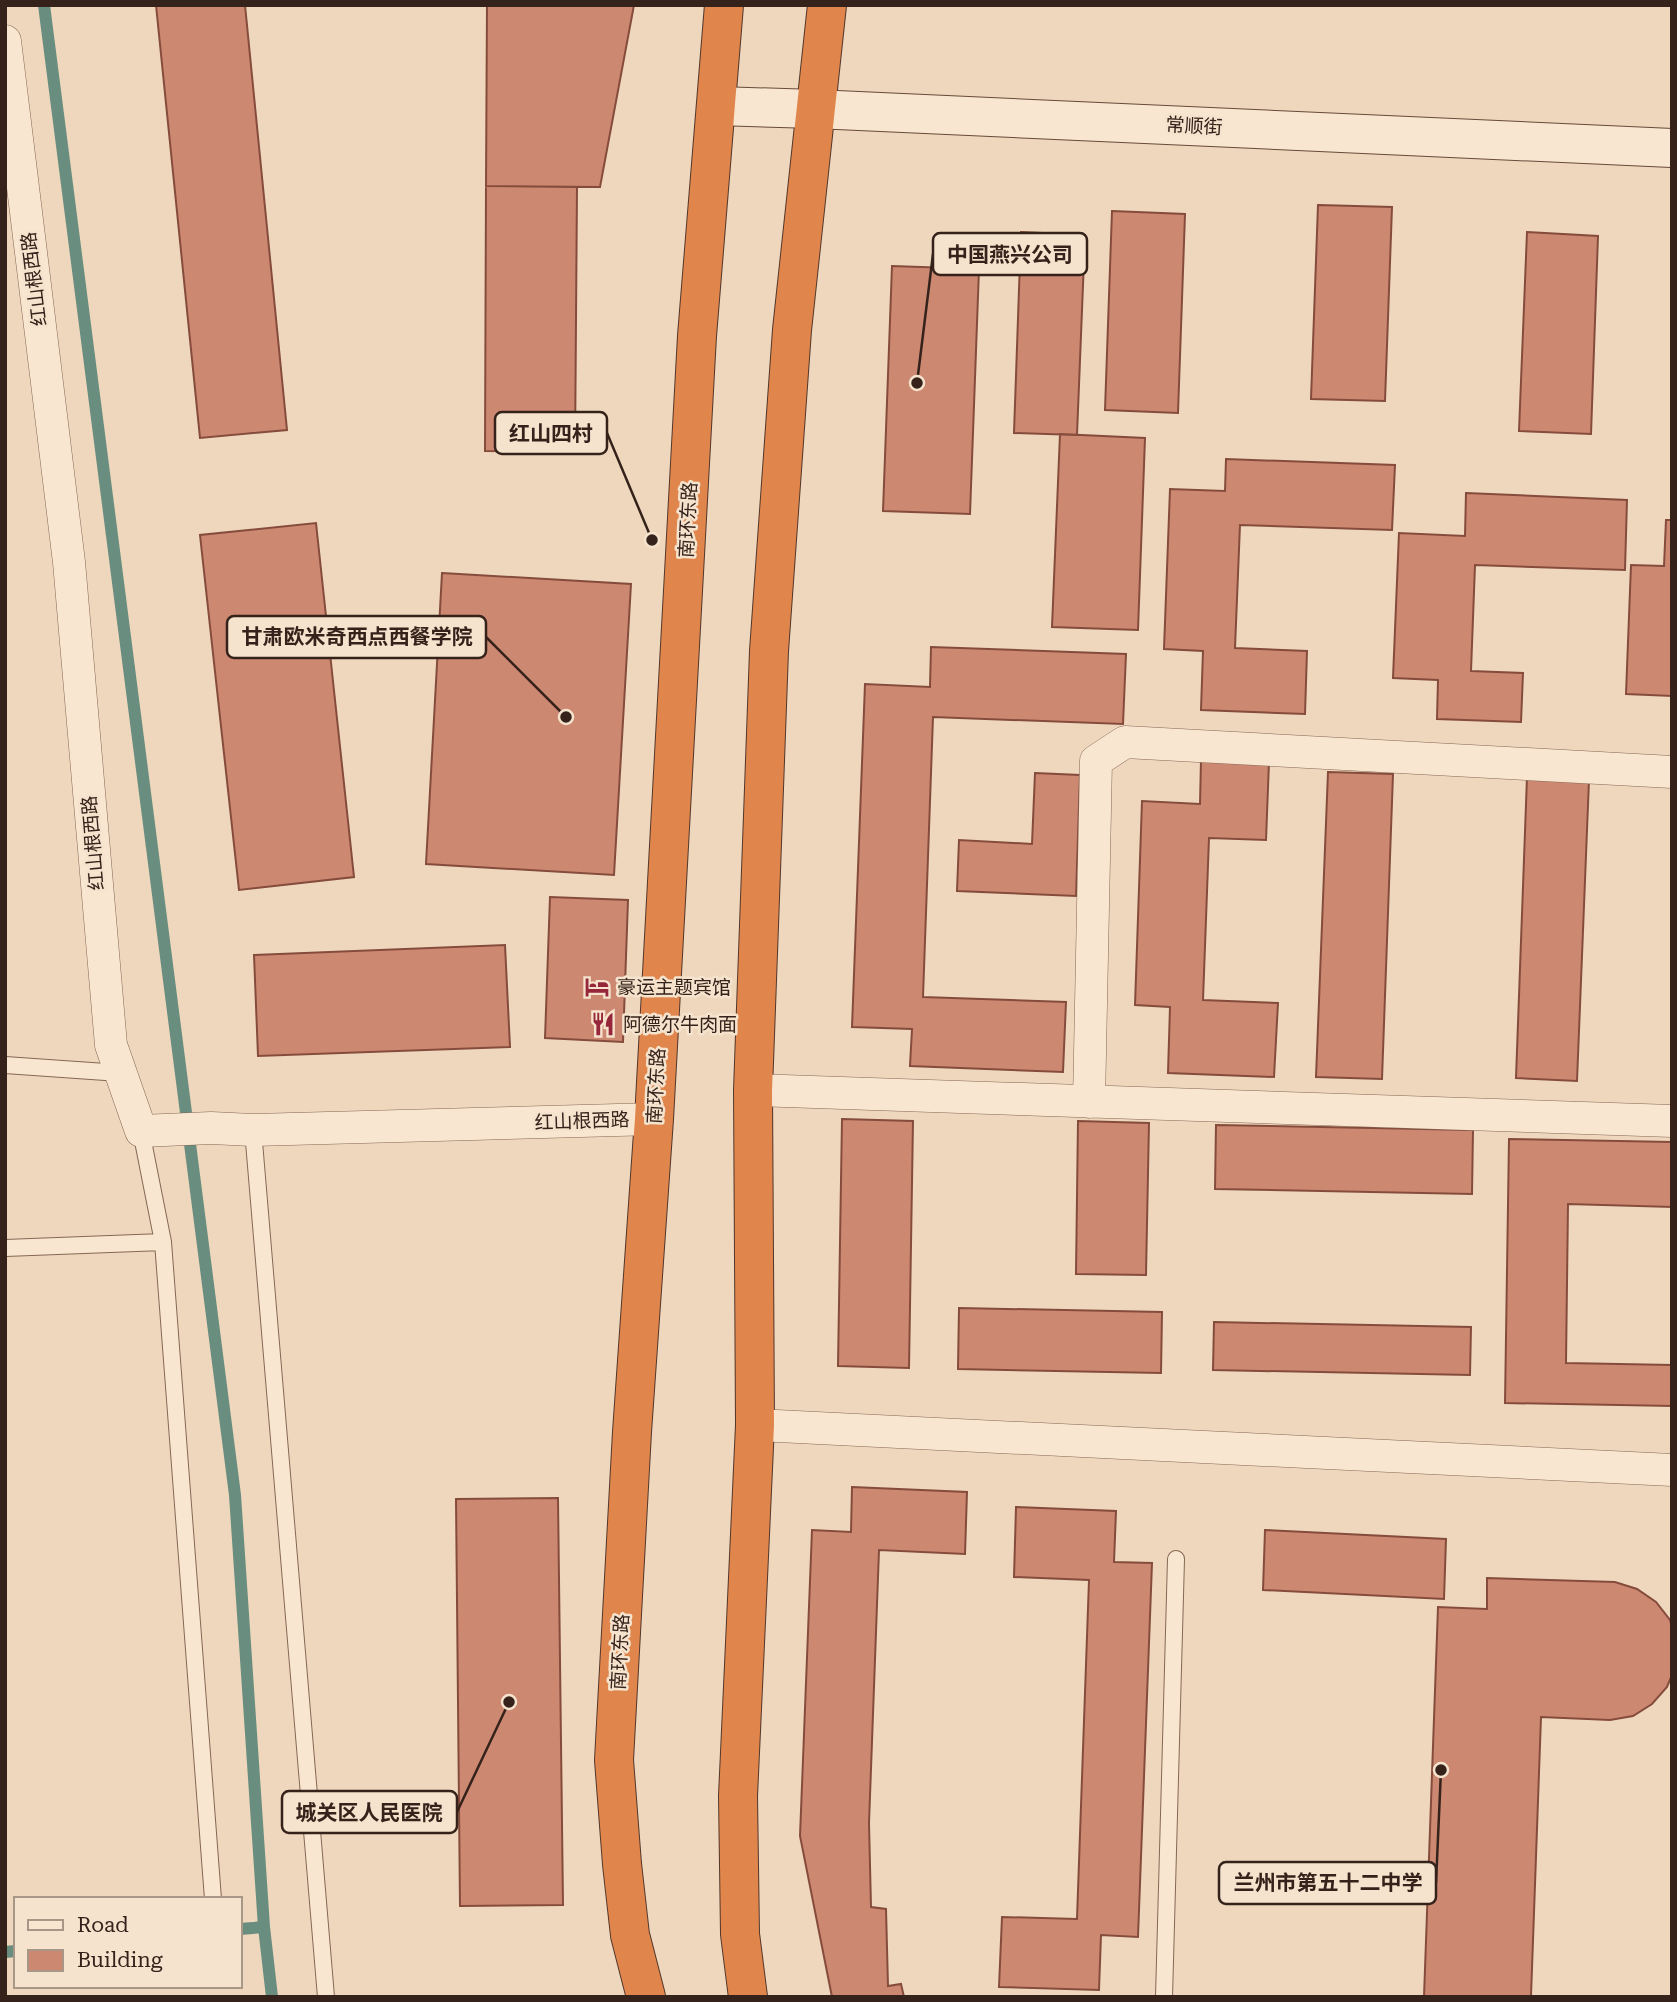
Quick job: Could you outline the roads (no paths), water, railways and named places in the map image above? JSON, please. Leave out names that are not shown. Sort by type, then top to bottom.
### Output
[{"type":"highway","name":"南环东路","points":[[646,1997],[630,1936],[614,1760],[631,1445],[654,1119],[697,336],[724,5]]},
{"type":"highway","points":[[748,1997],[740,1934],[738,1796],[755,1425],[753,1090],[769,651],[792,330],[827,5]]},
{"type":"main road","name":"常顺街","points":[[717,106],[1672,148]]},
{"type":"street","name":"红山根西路","points":[[5,41],[69,562],[111,1045],[141,1131],[654,1119]]},
{"type":"street","points":[[1089,1102],[1096,761],[1125,742],[1672,772]]},
{"type":"street","points":[[753,1090],[1672,1121]]},
{"type":"street","points":[[755,1425],[1672,1470]]},
{"type":"lane","points":[[5,1065],[120,1073]]},
{"type":"lane","points":[[253,1130],[326,1997]]},
{"type":"lane","points":[[141,1131],[163,1242],[213,1897]]},
{"type":"lane","points":[[5,1248],[163,1242]]},
{"type":"lane","points":[[1164,1997],[1176,1559]]},
{"type":"waterway","points":[[44,5],[235,1495],[264,1927],[272,1997]]},
{"type":"waterway","points":[[242,1929],[264,1927]]},
{"type":"waterway","points":[[5,1952],[14,1951]]},
{"type":"place","name":"中国燕兴公司","points":[[917,383]]},
{"type":"place","name":"红山四村","points":[[652,540]]},
{"type":"place","name":"甘肃欧米奇西点西餐学院","points":[[566,717]]},
{"type":"place","name":"豪运主题宾馆","points":[[597,987]]},
{"type":"place","name":"阿德尔牛肉面","points":[[603,1024]]},
{"type":"place","name":"城关区人民医院","points":[[509,1702]]},
{"type":"place","name":"兰州市第五十二中学","points":[[1441,1770]]}]
